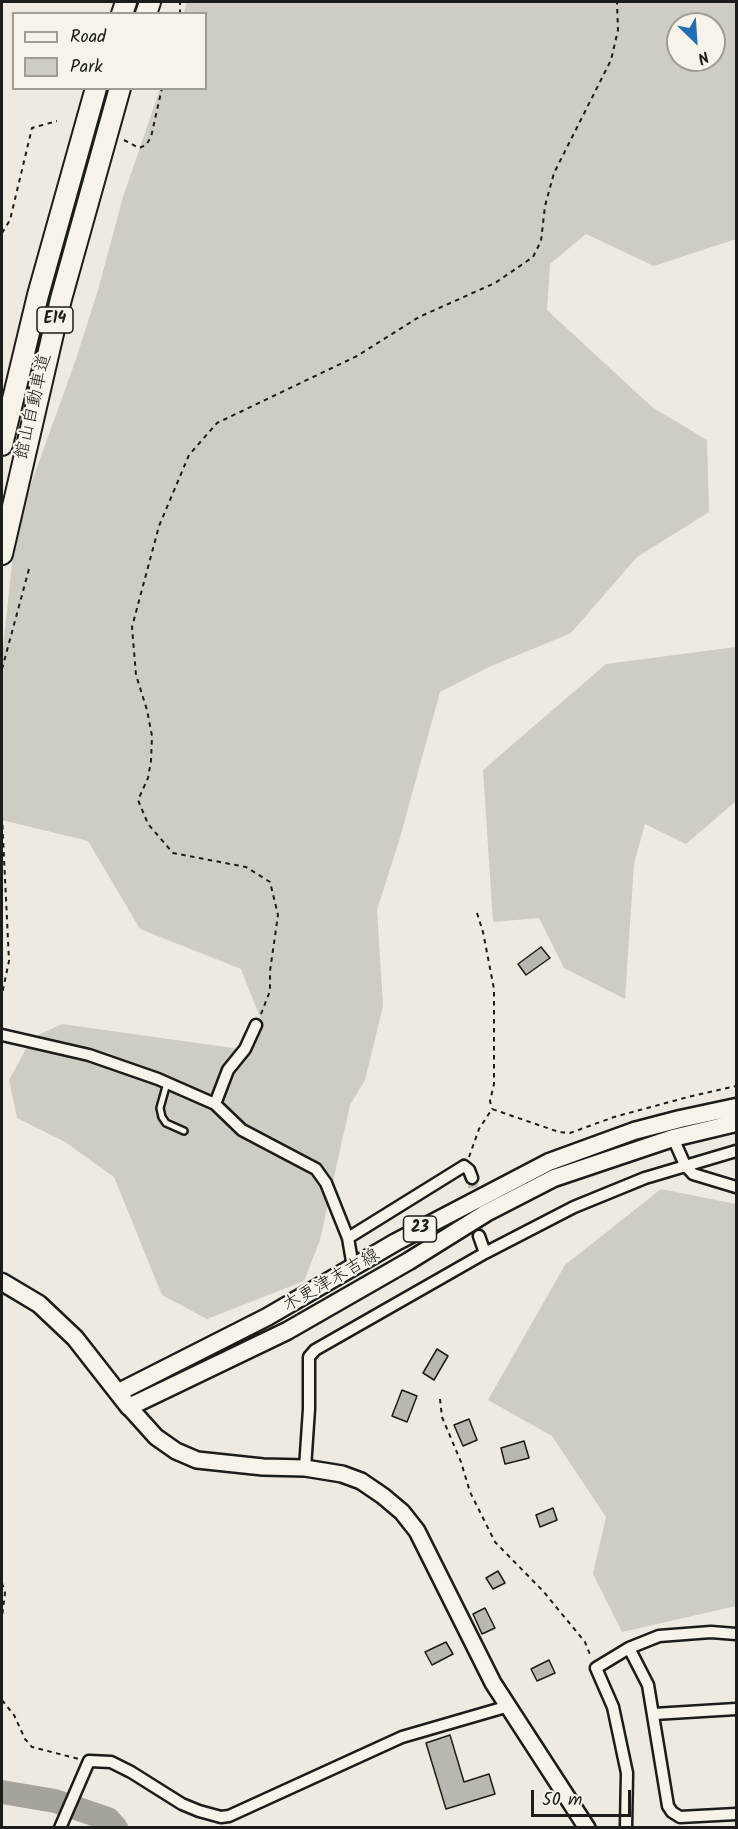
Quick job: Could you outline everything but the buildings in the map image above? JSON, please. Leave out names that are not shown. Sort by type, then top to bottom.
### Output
[{"type":"highway","name":"館山自動車道","points":[[2,445],[38,295],[95,90]]},
{"type":"highway","name":"館山自動車道","points":[[2,554],[61,299],[119,90]]},
{"type":"main road","name":"木更津末吉線","points":[[119,1392],[267,1317],[425,1226],[549,1162],[634,1131],[736,1107]]},
{"type":"main road","name":"木更津末吉線","points":[[129,1407],[287,1330],[409,1261],[486,1213],[554,1178],[673,1138],[736,1124]]},
{"type":"main road","points":[[2,1282],[39,1304],[75,1338],[129,1407]]},
{"type":"street","points":[[214,1104],[228,1070],[245,1049],[256,1025]]},
{"type":"street","points":[[2,1035],[89,1055],[167,1083],[214,1104],[242,1131],[316,1168],[326,1183],[348,1238],[353,1267]]},
{"type":"street","points":[[673,1138],[685,1165],[693,1174],[736,1187]]},
{"type":"street","points":[[305,1468],[309,1409],[309,1357],[315,1350],[485,1253],[574,1207],[645,1178],[736,1151]]},
{"type":"street","points":[[348,1238],[464,1166],[469,1170],[472,1178]]},
{"type":"street","points":[[479,1236],[485,1253]]},
{"type":"street","points":[[129,1407],[156,1437],[176,1451],[197,1460],[262,1467],[305,1468],[342,1474],[362,1481],[402,1512],[417,1531],[493,1683],[587,1827]]},
{"type":"street","points":[[626,1827],[627,1773],[614,1707],[596,1668],[629,1648],[659,1636],[711,1632],[736,1635]]},
{"type":"street","points":[[629,1648],[648,1685],[668,1806],[680,1817],[736,1814]]},
{"type":"street","points":[[60,1827],[89,1761],[105,1761],[120,1766],[182,1804],[205,1813],[221,1817],[229,1816],[402,1737],[508,1706]]},
{"type":"street","points":[[654,1714],[736,1709]]},
{"type":"lane","points":[[167,1083],[160,1108],[162,1117],[166,1123],[184,1131]]},
{"type":"path","points":[[256,1025],[270,991],[270,971],[278,915],[270,882],[246,867],[173,853],[148,824],[138,800],[148,778],[152,736],[136,675],[132,627],[159,526],[189,455],[217,423],[357,356],[418,317],[495,283],[533,257],[541,241],[545,206],[554,173],[611,60],[618,30],[617,2]]},
{"type":"path","points":[[124,140],[139,148],[146,145],[151,137],[162,90]]},
{"type":"path","points":[[2,233],[10,220],[32,128],[57,121]]},
{"type":"path","points":[[2,669],[29,569]]},
{"type":"path","points":[[2,816],[9,961],[2,994]]},
{"type":"path","points":[[464,1166],[479,1129],[492,1109],[490,1101],[494,1084],[494,989],[477,913]]},
{"type":"path","points":[[492,1109],[559,1132],[570,1133],[614,1117],[736,1086]]},
{"type":"path","points":[[440,1399],[442,1417],[461,1462],[470,1492],[495,1542],[543,1591],[585,1642],[596,1668]]},
{"type":"path","points":[[2,1583],[5,1593],[2,1617]]},
{"type":"path","points":[[2,1700],[14,1715],[25,1739],[32,1747],[89,1761]]},
{"type":"green space","points":[[187,2],[736,2],[736,239],[654,266],[586,234],[550,264],[547,310],[652,407],[707,440],[709,512],[637,557],[571,633],[489,667],[440,692],[399,841],[377,910],[383,1006],[365,1080],[350,1105],[320,1240],[304,1281],[207,1319],[162,1295],[114,1177],[65,1142],[17,1118],[9,1080],[32,1038],[62,1024],[240,1049],[263,1025],[241,969],[140,929],[88,841],[2,820],[2,657],[16,526],[76,359],[98,290],[123,197],[160,90],[207,90],[207,12],[184,12]]},
{"type":"green space","points":[[736,647],[736,801],[686,844],[645,824],[634,864],[625,999],[564,968],[539,918],[493,922],[483,770],[606,664]]},
{"type":"green space","points":[[661,1189],[736,1204],[736,1606],[622,1632],[593,1574],[606,1517],[552,1436],[488,1400],[565,1265]]},
{"type":"waterway","points":[[2,1792],[55,1801],[108,1819],[116,1828]]},
{"type":"tunnel","points":[[472,1178],[479,1236]]}]
